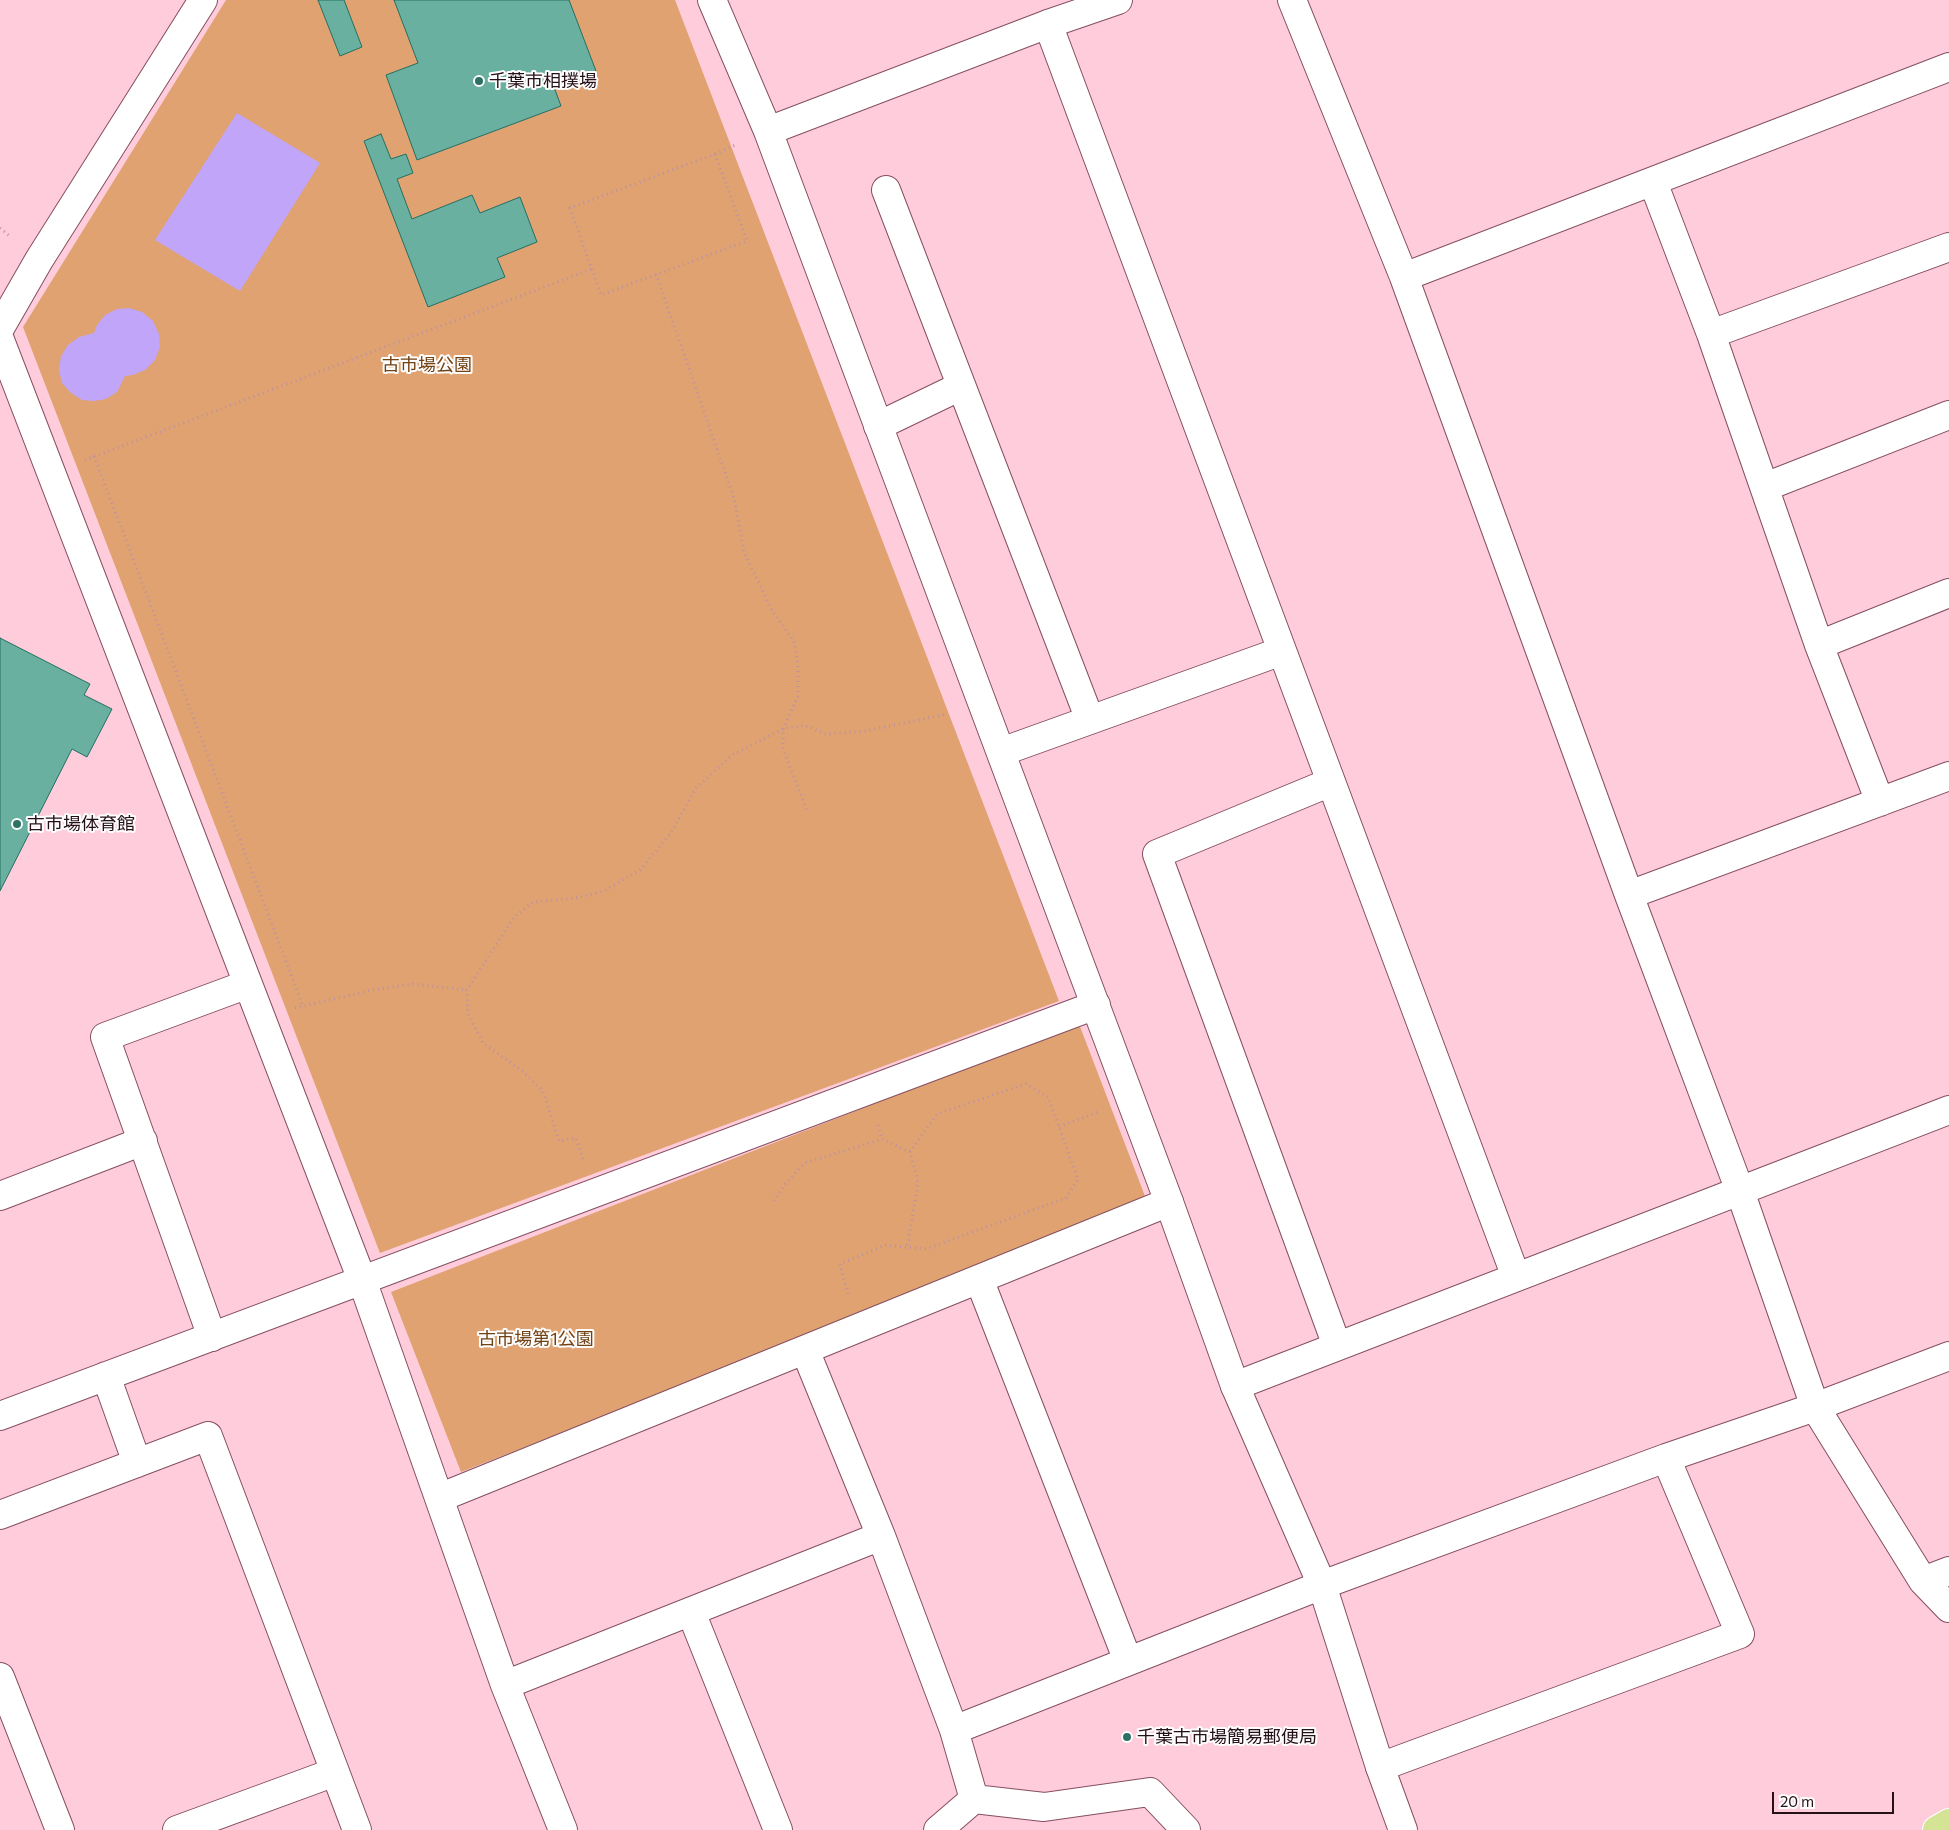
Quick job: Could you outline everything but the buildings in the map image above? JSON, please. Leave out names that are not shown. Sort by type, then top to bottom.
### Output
[{"type":"main road","points":[[1937,1830],[1949,1823]]},
{"type":"street","points":[[0,328],[39,260],[204,0]]},
{"type":"street","points":[[712,0],[768,131],[1096,1005],[1169,1202],[1234,1386],[1322,1585],[1380,1767],[1403,1830]]},
{"type":"street","points":[[768,131],[1048,24],[1118,0]]},
{"type":"street","points":[[1292,0],[1404,277],[1629,896],[1740,1191],[1815,1407],[1923,1582],[1949,1608]]},
{"type":"street","points":[[1048,24],[1516,1277]]},
{"type":"street","points":[[1404,277],[1949,67]]},
{"type":"street","points":[[1653,182],[1711,334],[1819,645],[1880,802]]},
{"type":"street","points":[[886,190],[1090,720]]},
{"type":"street","points":[[1711,334],[1949,247]]},
{"type":"street","points":[[0,340],[362,1280],[505,1685],[563,1830]]},
{"type":"street","points":[[878,426],[961,386]]},
{"type":"street","points":[[1765,487],[1949,416]]},
{"type":"street","points":[[1819,645],[1949,593]]},
{"type":"street","points":[[1001,752],[1282,651]]},
{"type":"street","points":[[1629,896],[1949,776]]},
{"type":"street","points":[[1331,782],[1157,854],[1337,1346]]},
{"type":"street","points":[[212,1337],[105,1037],[248,984]]},
{"type":"street","points":[[0,1416],[1096,1005]]},
{"type":"street","points":[[1234,1386],[1949,1110]]},
{"type":"street","points":[[0,1196],[143,1141]]},
{"type":"street","points":[[439,1498],[1169,1202]]},
{"type":"street","points":[[979,1279],[1128,1661]]},
{"type":"street","points":[[804,1350],[882,1536],[954,1730],[974,1799]]},
{"type":"street","points":[[954,1730],[1322,1585],[1666,1458],[1815,1407],[1949,1356]]},
{"type":"street","points":[[106,1376],[137,1463]]},
{"type":"street","points":[[0,1515],[208,1436],[357,1830]]},
{"type":"street","points":[[1380,1767],[1740,1634],[1666,1458]]},
{"type":"street","points":[[505,1685],[882,1536]]},
{"type":"street","points":[[1923,1582],[1949,1571]]},
{"type":"street","points":[[691,1612],[778,1830]]},
{"type":"street","points":[[0,1677],[60,1830]]},
{"type":"street","points":[[177,1830],[335,1772]]},
{"type":"street","points":[[938,1830],[974,1799],[1044,1807],[1150,1792],[1186,1830]]},
{"type":"path","points":[[715,154],[747,241],[601,295],[592,270],[570,208],[715,154]]},
{"type":"path","points":[[51,473],[592,270]]},
{"type":"path","points":[[656,274],[734,498],[744,552],[773,612],[794,641],[798,664],[798,696],[783,729],[783,749],[808,813]]},
{"type":"path","points":[[94,456],[303,1006]]},
{"type":"path","points":[[596,1192],[576,1138],[559,1141],[543,1091],[521,1070],[483,1043],[468,1014],[467,990],[514,917],[533,902],[576,898],[604,891],[640,870],[671,834],[696,788],[732,755],[783,729],[804,725],[826,734],[865,731],[942,715],[983,704]]},
{"type":"path","points":[[260,1016],[372,990],[413,984],[467,990]]},
{"type":"path","points":[[857,1328],[840,1264],[885,1245],[908,1248],[926,1249],[1066,1198],[1078,1179],[1048,1097],[1026,1084],[937,1114],[910,1152],[918,1183],[908,1248]]},
{"type":"path","points":[[1059,1127],[1131,1100]]},
{"type":"path","points":[[774,1201],[786,1183],[805,1163],[882,1139],[910,1152]]},
{"type":"green space","name":"古市場公園","points":[[226,0],[675,0],[1059,1001],[380,1253],[23,327]]},
{"type":"green space","name":"古市場第1公園","points":[[1079,1024],[1148,1204],[461,1472],[391,1292]]},
{"type":"shaded area","points":[[237,113],[320,163],[240,291],[155,240]]},
{"type":"shaded area","points":[[129,308],[142,312],[153,321],[159,334],[160,347],[155,360],[145,370],[125,376],[117,392],[106,399],[82,400],[71,393],[62,383],[59,370],[61,356],[68,345],[79,337],[94,333],[97,325],[105,315],[117,309]]},
{"type":"place","name":"千葉市相撲場","points":[[479,81]]},
{"type":"place","name":"古市場体育館","points":[[17,824]]},
{"type":"place","name":"千葉古市場簡易郵便局","points":[[1127,1737]]}]
